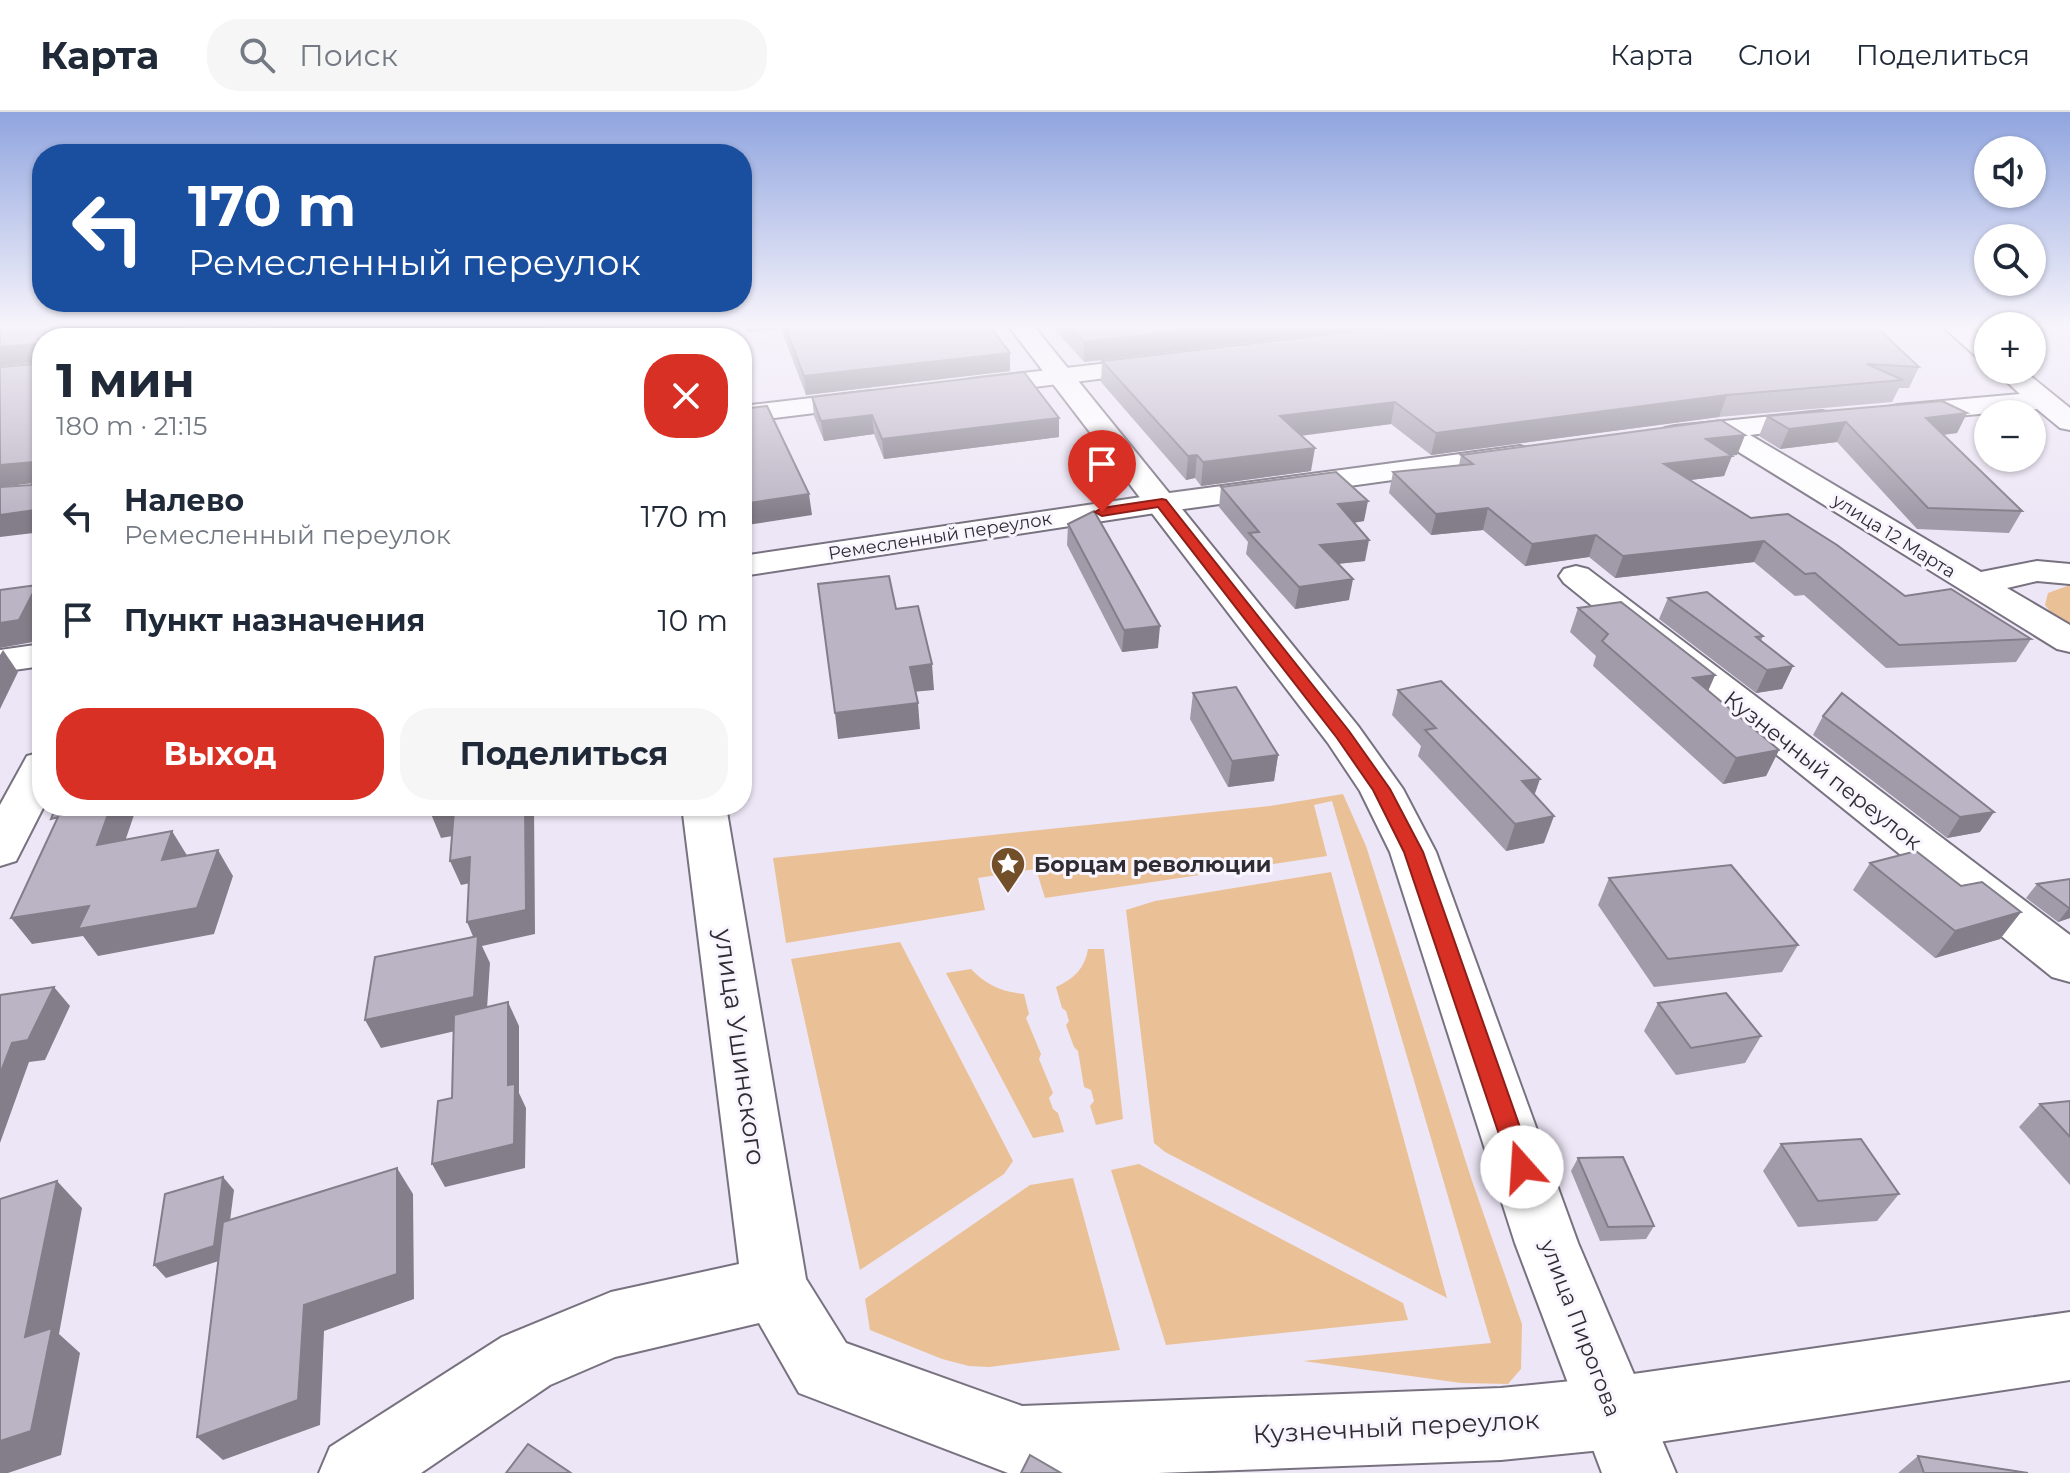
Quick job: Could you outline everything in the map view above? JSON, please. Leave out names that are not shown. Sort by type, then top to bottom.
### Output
[{"type":"street","points":[[940,391],[968,388]]},
{"type":"street","name":"улица Пирогова","points":[[1071,388],[1343,735],[1381,789],[1413,852],[1562,1282],[1626,1443]]},
{"type":"street","points":[[2028,388],[2043,400]]},
{"type":"street","points":[[752,413],[894,396]]},
{"type":"street","points":[[2046,402],[2070,422]]},
{"type":"street","points":[[1873,415],[1974,406]]},
{"type":"street","points":[[1642,439],[1719,428],[1842,418]]},
{"type":"street","name":"улица 12 Марта","points":[[1719,428],[2070,641]]},
{"type":"street","name":"Ремесленный переулок","points":[[752,564],[1162,503],[1549,451]]},
{"type":"street","points":[[1973,584],[2037,571],[2070,574]]},
{"type":"street","name":"Кузнечный переулок","points":[[1576,576],[2070,963]]},
{"type":"street","points":[[0,661],[32,656]]},
{"type":"street","points":[[0,850],[32,785]]},
{"type":"street","name":"улица Ушинского","points":[[705,816],[775,1288]]},
{"type":"street","points":[[356,1473],[526,1361],[611,1325],[775,1288]]},
{"type":"street","name":"Кузнечный переулок","points":[[775,1288],[823,1369],[1014,1458],[1501,1424],[1626,1443],[2070,1346]]},
{"type":"shaded area","points":[[2070,585],[2070,631],[2060,625],[2045,605],[2048,593]]},
{"type":"shaded area","points":[[1343,794],[1366,846],[1471,1178],[1522,1324],[1521,1369],[1508,1384],[1461,1383],[1303,1361],[1491,1343],[1332,801],[1314,805],[1327,856],[1045,898],[1036,869],[978,878],[985,910],[786,943],[773,858],[1270,806]]},
{"type":"shaded area","points":[[1331,872],[1447,1298],[1165,1152],[1154,1143],[1126,910],[1155,901]]},
{"type":"shaded area","points":[[900,942],[1013,1161],[1004,1174],[860,1270],[791,959]]},
{"type":"shaded area","points":[[1088,949],[1104,949],[1123,1119],[1096,1125],[1090,1106],[1094,1101],[1091,1090],[1084,1087],[1078,1051],[1066,1025],[1069,1021],[1056,987],[1078,972]]},
{"type":"shaded area","points":[[971,969],[995,987],[1024,994],[1029,1014],[1026,1018],[1053,1093],[1049,1098],[1064,1132],[1033,1138],[946,973]]},
{"type":"shaded area","points":[[1139,1164],[1403,1303],[1408,1320],[1166,1345],[1111,1170]]},
{"type":"shaded area","points":[[1073,1178],[1120,1350],[989,1367],[969,1366],[942,1359],[870,1330],[865,1299],[1030,1185]]},
{"type":"building","points":[[0,388],[32,388],[32,462],[0,465]]},
{"type":"building","points":[[892,388],[1036,388],[1059,418],[882,439],[872,415],[821,421],[812,397]]},
{"type":"building","points":[[1126,388],[1815,388],[1727,395],[1436,433],[1395,402],[1280,416],[1315,448],[1203,462],[1197,455],[1188,456]]},
{"type":"building","points":[[1942,401],[1967,413],[1926,418],[1974,464],[1974,472],[1982,472],[2022,511],[1928,508],[1846,422],[1789,429],[1767,416]]},
{"type":"building","points":[[767,406],[809,494],[752,503],[752,408]]},
{"type":"building","points":[[1721,420],[1745,435],[1706,439],[1732,456],[1664,464],[1751,518],[1788,514],[1837,545],[1905,596],[1951,589],[2031,639],[1899,645],[1815,573],[1805,574],[1764,541],[1623,556],[1596,535],[1532,544],[1488,508],[1436,514],[1393,472],[1473,464],[1461,455]]},
{"type":"building","points":[[1336,472],[1368,501],[1338,504],[1369,540],[1320,545],[1353,579],[1299,587],[1249,533],[1259,532],[1221,487]]},
{"type":"building","points":[[31,485],[32,510],[0,515],[0,487]]},
{"type":"building","points":[[1094,511],[1160,626],[1124,630],[1068,524]]},
{"type":"building","points":[[889,576],[896,609],[918,606],[932,664],[910,667],[918,703],[835,713],[818,584]]},
{"type":"building","points":[[32,586],[32,595],[19,620],[0,623],[0,590]]},
{"type":"building","points":[[1707,592],[1763,636],[1756,637],[1793,666],[1767,670],[1668,598]]},
{"type":"building","points":[[1621,602],[1715,675],[1693,678],[1779,750],[1736,758],[1602,641],[1608,634],[1578,608]]},
{"type":"building","points":[[1441,681],[1540,779],[1522,781],[1554,816],[1515,824],[1425,730],[1436,728],[1398,690]]},
{"type":"building","points":[[1236,687],[1278,755],[1232,761],[1193,693]]},
{"type":"building","points":[[1842,693],[1994,812],[1960,817],[1823,716]]},
{"type":"building","points":[[52,816],[107,816],[97,845],[172,831],[162,860],[218,850],[197,908],[78,929],[89,906],[11,918],[58,817],[51,819]]},
{"type":"building","points":[[454,816],[525,816],[526,910],[467,922],[470,857],[450,861]]},
{"type":"building","points":[[1916,851],[1961,886],[1982,882],[2021,912],[1955,931],[1870,863]]},
{"type":"building","points":[[1731,865],[1798,945],[1668,959],[1609,878]]},
{"type":"building","points":[[2070,879],[2070,908],[2037,884]]},
{"type":"building","points":[[478,936],[474,997],[365,1020],[375,957]]},
{"type":"building","points":[[54,987],[28,1040],[12,1043],[0,1074],[0,995]]},
{"type":"building","points":[[1726,993],[1761,1036],[1691,1048],[1658,1003]]},
{"type":"building","points":[[508,1002],[508,1085],[515,1084],[514,1144],[432,1164],[438,1101],[452,1098],[454,1015]]},
{"type":"building","points":[[2070,1101],[2070,1137],[2040,1104]]},
{"type":"building","points":[[1861,1139],[1899,1194],[1818,1201],[1781,1144]]},
{"type":"building","points":[[1623,1157],[1654,1226],[1608,1227],[1578,1158]]},
{"type":"building","points":[[397,1168],[397,1274],[304,1305],[298,1400],[197,1437],[223,1222]]},
{"type":"building","points":[[223,1177],[214,1246],[154,1265],[165,1194]]},
{"type":"building","points":[[57,1181],[25,1337],[52,1328],[31,1431],[0,1441],[0,1199]]},
{"type":"building","points":[[528,1444],[571,1473],[506,1473]]},
{"type":"building","points":[[1030,1455],[1061,1473],[1021,1473]]},
{"type":"building","points":[[1918,1456],[2028,1473],[1924,1473]]},
{"type":"place","name":"Борцам революции","points":[[1008,895]]},
{"type":"route","points":[[1102,512],[1162,503],[1343,735],[1381,789],[1413,852],[1522,1167]]}]
